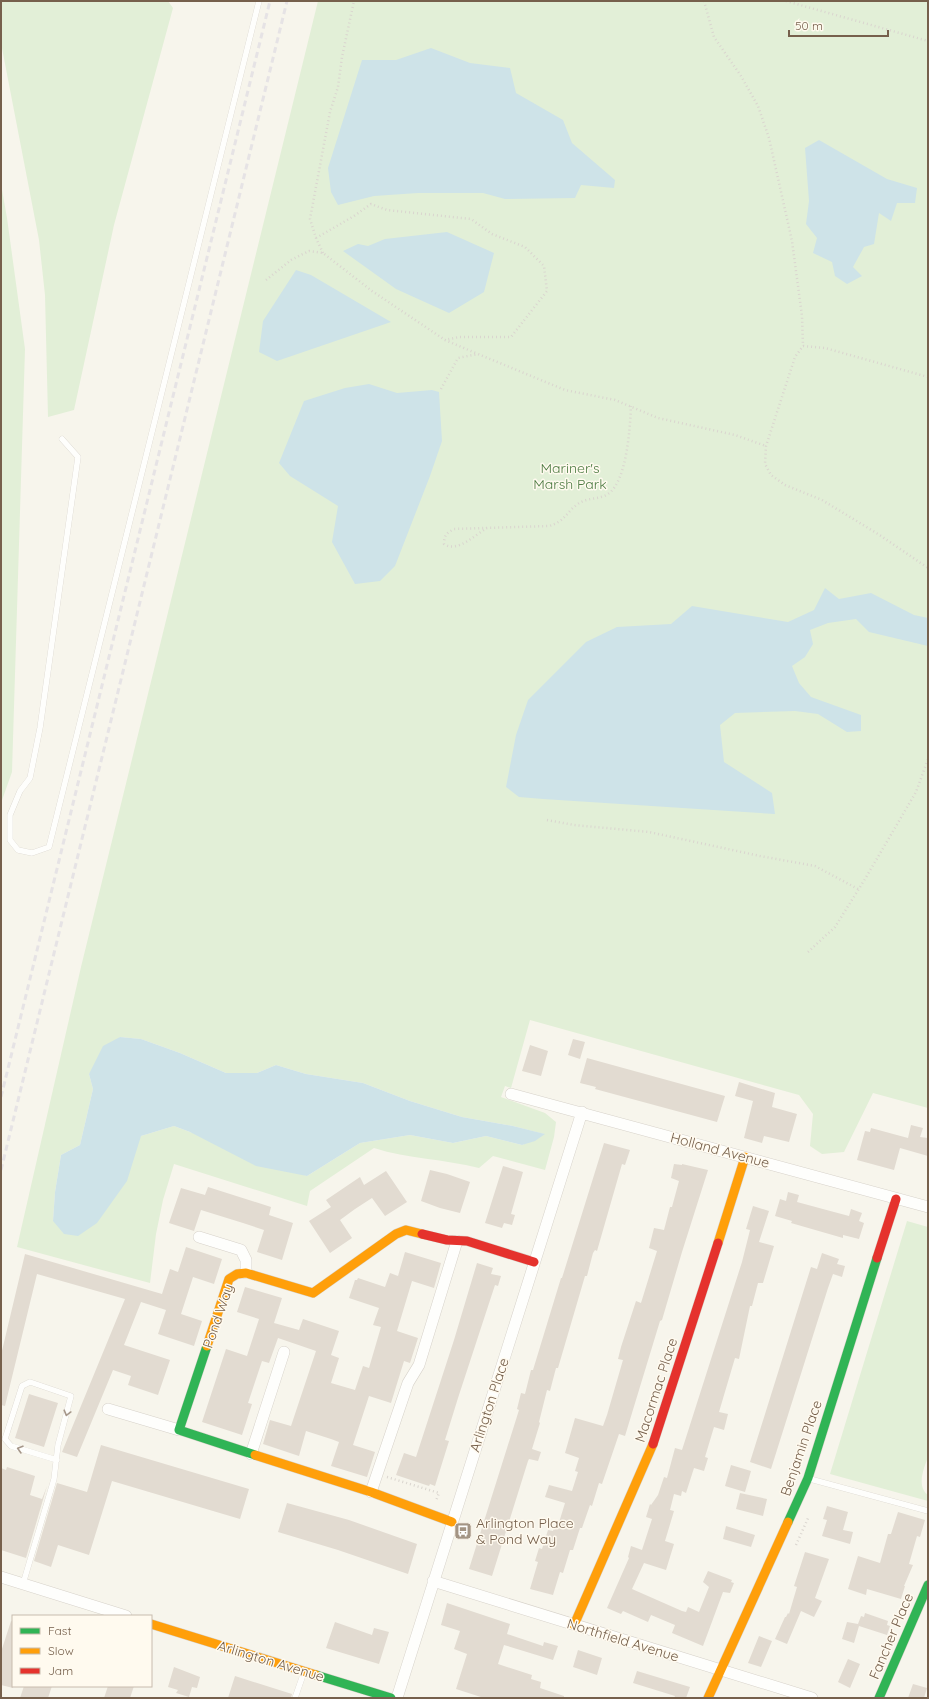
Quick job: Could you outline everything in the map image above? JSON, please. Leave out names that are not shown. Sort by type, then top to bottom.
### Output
[{"type":"street","name":"Holland Avenue","points":[[511,1094],[928,1207]]},
{"type":"street","name":"Arlington Place","points":[[397,1698],[582,1112]]},
{"type":"street","name":"Macormac Place","points":[[574,1625],[656,1438],[745,1157]]},
{"type":"street","name":"Benjamin Place","points":[[708,1698],[808,1478],[896,1198]]},
{"type":"street","name":"Pond Way","points":[[179,1430],[229,1279],[235,1274],[241,1272],[246,1273],[313,1293],[396,1234],[406,1230],[447,1240],[467,1241],[534,1262]]},
{"type":"street","points":[[199,1237],[240,1250],[246,1260],[246,1273]]},
{"type":"street","points":[[372,1492],[408,1383],[419,1365],[457,1240]]},
{"type":"street","points":[[251,1454],[284,1352]]},
{"type":"street","points":[[108,1409],[179,1430],[372,1492],[452,1522]]},
{"type":"street","points":[[1,1577],[123,1615]]},
{"type":"street","name":"Northfield Avenue","points":[[434,1581],[812,1698]]},
{"type":"street","name":"Fancher Place","points":[[879,1698],[928,1585]]},
{"type":"street","name":"Arlington Avenue","points":[[152,1624],[391,1698]]},
{"type":"lane","points":[[62,439],[78,457],[74,488],[40,728],[30,778],[20,791],[10,815],[10,840],[18,850],[32,853],[49,847],[259,1]]},
{"type":"lane","points":[[23,1584],[54,1479],[57,1460],[58,1445],[71,1396],[30,1382],[22,1386],[6,1438],[11,1446],[57,1460]]},
{"type":"lane","points":[[808,1478],[928,1512]]},
{"type":"lane","points":[[295,1698],[304,1671]]},
{"type":"path","points":[[354,1],[342,57],[338,87],[330,112],[310,220],[323,253],[372,291],[445,340],[565,390],[615,400],[658,418],[735,435],[766,446]]},
{"type":"path","points":[[704,1],[714,37],[741,76],[758,106],[770,138],[792,241],[802,316],[803,346],[795,358],[766,446],[765,464],[771,475],[785,485],[822,500],[878,534],[928,568]]},
{"type":"path","points":[[786,1],[928,41]]},
{"type":"path","points":[[316,238],[354,216],[371,204],[387,210],[471,219],[492,234],[525,247],[544,266],[547,290],[512,337],[459,337],[445,340]]},
{"type":"path","points":[[266,280],[291,260],[309,251],[323,253]]},
{"type":"path","points":[[803,346],[826,348],[928,377]]},
{"type":"path","points":[[441,389],[458,358],[478,354]]},
{"type":"path","points":[[487,528],[455,547],[449,547],[444,544],[444,538],[447,533],[454,529],[549,526],[559,523],[578,504],[586,500],[607,495],[613,489],[626,459],[630,438],[631,406]]},
{"type":"path","points":[[808,952],[834,927],[858,889],[916,792],[928,759]]},
{"type":"path","points":[[547,820],[574,825],[649,832],[760,856],[815,866],[858,889]]},
{"type":"path","points":[[384,1476],[439,1493],[436,1501],[440,1503]]},
{"type":"path","points":[[796,1545],[809,1516]]},
{"type":"green space","points":[[1,1],[168,1],[173,8],[114,225],[74,410],[48,417],[45,295],[39,240],[1,43]]},
{"type":"green space","name":"Mariner's Marsh Park","points":[[318,1],[928,1],[928,1108],[873,1093],[844,1152],[822,1154],[810,1146],[813,1114],[799,1095],[530,1020],[511,1088],[505,1086],[501,1097],[545,1113],[556,1122],[554,1137],[545,1170],[493,1156],[479,1168],[387,1152],[374,1148],[310,1191],[307,1206],[174,1164],[163,1200],[156,1234],[150,1283],[17,1247],[81,967]],"holes":[[[120,1037],[141,1039],[180,1053],[226,1073],[257,1073],[276,1065],[306,1074],[363,1083],[410,1101],[462,1117],[513,1126],[544,1134],[522,1145],[486,1136],[453,1143],[410,1135],[360,1143],[307,1176],[174,1126],[141,1136],[53,1221],[55,1192],[61,1155],[80,1145],[93,1089],[89,1074]]]},
{"type":"green space","points":[[1,184],[25,349],[12,772],[1,803]]},
{"type":"green space","points":[[907,1221],[928,1227],[928,1457],[923,1471],[922,1487],[928,1495],[928,1501],[830,1474]]},
{"type":"shaded area","points":[[431,48],[470,63],[510,68],[516,93],[563,120],[572,143],[615,180],[614,188],[581,185],[575,198],[505,199],[483,193],[418,193],[374,196],[338,205],[331,192],[328,168],[362,60],[396,60]]},
{"type":"shaded area","points":[[819,140],[887,179],[917,188],[915,203],[897,203],[891,221],[879,213],[874,244],[864,247],[853,267],[862,276],[847,284],[835,276],[832,262],[813,253],[817,238],[806,224],[809,201],[805,148]]},
{"type":"shaded area","points":[[447,232],[494,253],[484,292],[449,313],[396,289],[343,251],[358,244],[368,246],[385,239]]},
{"type":"shaded area","points":[[296,270],[311,275],[391,322],[277,361],[259,352],[263,321]]},
{"type":"shaded area","points":[[369,384],[397,393],[432,390],[439,392],[442,441],[395,566],[380,581],[355,584],[332,542],[338,506],[290,476],[279,463],[304,401],[345,388]]},
{"type":"shaded area","points":[[825,588],[839,599],[871,593],[914,615],[928,618],[928,646],[869,632],[856,619],[828,623],[810,630],[813,644],[805,657],[792,666],[799,683],[811,697],[861,715],[861,731],[847,732],[818,714],[795,711],[735,713],[720,725],[724,762],[772,793],[775,814],[519,797],[506,787],[516,735],[528,700],[586,642],[617,627],[671,624],[692,606],[788,622],[814,610]]},
{"type":"shaded area","points":[[120,1037],[141,1039],[180,1053],[226,1073],[257,1073],[276,1065],[306,1074],[363,1083],[410,1101],[462,1117],[513,1126],[545,1134],[535,1141],[522,1145],[486,1136],[453,1143],[410,1135],[360,1143],[307,1176],[256,1166],[190,1132],[174,1126],[141,1136],[127,1181],[97,1223],[78,1236],[64,1234],[53,1221],[55,1192],[61,1155],[80,1145],[93,1089],[89,1074],[103,1046]]},
{"type":"building","points":[[573,1039],[585,1042],[580,1059],[568,1055]]},
{"type":"building","points":[[530,1045],[548,1051],[541,1076],[522,1071]]},
{"type":"building","points":[[587,1058],[725,1096],[717,1122],[595,1089],[596,1087],[580,1083]]},
{"type":"building","points":[[739,1082],[775,1093],[772,1107],[797,1114],[789,1142],[764,1136],[762,1143],[744,1138],[753,1101],[735,1096]]},
{"type":"building","points":[[911,1125],[923,1128],[920,1137],[928,1138],[928,1156],[900,1148],[894,1170],[857,1160],[865,1131],[870,1132],[871,1128],[908,1138]]},
{"type":"building","points":[[604,1143],[630,1150],[625,1165],[622,1164],[597,1251],[595,1250],[593,1253],[587,1276],[585,1276],[558,1368],[556,1368],[550,1391],[547,1390],[540,1423],[532,1449],[541,1452],[538,1461],[529,1459],[528,1461],[492,1576],[469,1569],[519,1410],[517,1409],[521,1393],[525,1394],[531,1370],[533,1370]]},
{"type":"building","points":[[674,1164],[682,1164],[708,1170],[625,1436],[619,1434],[602,1484],[599,1483],[592,1506],[590,1505],[582,1528],[580,1528],[573,1550],[570,1550],[563,1573],[560,1572],[553,1595],[530,1589],[538,1562],[535,1561],[539,1548],[542,1549],[548,1530],[553,1531],[554,1528],[557,1529],[565,1503],[545,1497],[549,1485],[572,1491],[578,1472],[575,1471],[579,1458],[565,1453],[575,1418],[603,1426],[607,1415],[623,1360],[618,1359],[621,1347],[636,1301],[641,1303],[657,1251],[649,1248],[654,1228],[664,1230],[679,1181],[671,1178]]},
{"type":"building","points":[[503,1166],[523,1172],[511,1214],[515,1215],[512,1225],[504,1223],[502,1228],[485,1223]]},
{"type":"building","points":[[430,1170],[470,1182],[460,1213],[421,1201]]},
{"type":"building","points":[[386,1171],[407,1202],[385,1216],[372,1198],[355,1209],[340,1220],[352,1238],[330,1253],[309,1221],[331,1207],[326,1200],[360,1177],[364,1185]]},
{"type":"building","points":[[208,1187],[271,1207],[269,1215],[293,1223],[282,1260],[257,1252],[264,1230],[243,1223],[201,1210],[194,1231],[169,1223],[181,1188],[205,1195]]},
{"type":"building","points":[[788,1192],[799,1195],[797,1202],[849,1216],[851,1209],[862,1213],[859,1221],[864,1223],[859,1239],[843,1235],[843,1238],[791,1223],[792,1221],[775,1216],[780,1199],[786,1201]]},
{"type":"building","points":[[753,1206],[769,1211],[759,1242],[774,1246],[763,1283],[758,1283],[752,1306],[750,1306],[739,1359],[735,1358],[719,1412],[728,1414],[724,1430],[714,1427],[705,1457],[708,1458],[704,1471],[694,1468],[686,1493],[682,1491],[681,1496],[674,1494],[670,1510],[674,1511],[665,1541],[674,1544],[666,1570],[644,1563],[632,1589],[682,1611],[686,1612],[688,1607],[699,1612],[709,1587],[703,1582],[708,1571],[732,1580],[731,1582],[734,1583],[730,1593],[723,1592],[703,1646],[672,1633],[675,1625],[651,1615],[648,1622],[623,1611],[621,1614],[607,1608],[629,1558],[631,1546],[642,1550],[652,1519],[646,1517],[650,1504],[651,1505],[658,1495],[664,1477],[667,1478],[675,1448],[682,1450],[742,1262],[750,1230],[746,1229]]},
{"type":"building","points":[[186,1247],[222,1259],[214,1284],[193,1277],[181,1314],[202,1321],[194,1346],[158,1334],[166,1310],[141,1302],[124,1345],[170,1360],[158,1395],[128,1385],[131,1376],[113,1370],[77,1457],[62,1452],[125,1299],[37,1274],[5,1406],[1,1405],[1,1355],[25,1254],[162,1294],[170,1269],[178,1272]]},
{"type":"building","points":[[405,1252],[441,1263],[434,1288],[412,1281],[397,1331],[418,1338],[410,1363],[404,1361],[391,1403],[369,1396],[353,1445],[375,1452],[367,1477],[331,1466],[339,1442],[306,1431],[299,1456],[263,1444],[270,1420],[291,1426],[316,1351],[278,1338],[269,1363],[262,1361],[248,1403],[252,1404],[242,1435],[202,1422],[226,1349],[247,1356],[259,1319],[237,1312],[245,1287],[282,1298],[274,1323],[299,1330],[303,1319],[339,1331],[331,1355],[339,1358],[331,1383],[355,1390],[363,1366],[369,1368],[381,1327],[373,1325],[379,1308],[349,1298],[355,1280],[358,1278],[385,1287],[390,1273],[398,1276]]},
{"type":"building","points":[[822,1253],[839,1259],[837,1264],[845,1266],[842,1277],[833,1274],[771,1469],[750,1462],[811,1267],[817,1269]]},
{"type":"building","points":[[477,1263],[493,1268],[491,1274],[501,1276],[498,1286],[495,1285],[458,1398],[445,1440],[449,1441],[435,1486],[430,1484],[429,1486],[396,1475],[404,1453],[416,1457]]},
{"type":"building","points":[[29,1394],[58,1403],[44,1447],[15,1438]]},
{"type":"building","points":[[101,1445],[249,1489],[240,1519],[112,1481],[89,1555],[58,1545],[51,1567],[34,1561],[57,1483],[87,1492]]},
{"type":"building","points":[[731,1465],[751,1471],[745,1492],[725,1486]]},
{"type":"building","points":[[7,1467],[35,1476],[30,1495],[42,1499],[47,1486],[26,1558],[1,1550],[1,1468],[6,1470]]},
{"type":"building","points":[[740,1493],[767,1499],[763,1516],[736,1509]]},
{"type":"building","points":[[287,1503],[349,1520],[417,1544],[408,1574],[338,1550],[278,1532]]},
{"type":"building","points":[[827,1506],[848,1512],[843,1530],[853,1532],[850,1544],[822,1536],[827,1520],[823,1519]]},
{"type":"building","points":[[898,1512],[925,1520],[920,1537],[917,1536],[909,1564],[913,1565],[904,1586],[901,1599],[867,1589],[866,1595],[848,1589],[858,1556],[880,1563],[888,1534],[891,1534]]},
{"type":"building","points":[[726,1526],[755,1535],[751,1547],[723,1539]]},
{"type":"building","points":[[805,1552],[829,1559],[815,1598],[822,1601],[814,1617],[801,1611],[787,1644],[775,1639],[785,1617],[788,1613],[789,1614],[797,1587],[794,1586]]},
{"type":"building","points":[[447,1603],[510,1624],[507,1634],[543,1646],[544,1642],[558,1646],[553,1660],[504,1645],[498,1664],[532,1675],[531,1679],[541,1682],[540,1688],[564,1696],[564,1698],[484,1698],[456,1689],[467,1654],[454,1649],[460,1631],[441,1625]]},
{"type":"building","points":[[865,1613],[888,1621],[887,1625],[890,1626],[887,1635],[859,1626],[854,1643],[842,1639],[847,1622],[858,1624],[861,1616],[864,1617]]},
{"type":"building","points":[[11,1621],[13,1688],[1,1685],[1,1652]]},
{"type":"building","points":[[335,1622],[372,1635],[374,1628],[389,1632],[379,1664],[326,1648]]},
{"type":"building","points":[[759,1636],[772,1641],[761,1667],[748,1663]]},
{"type":"building","points":[[578,1650],[602,1658],[597,1675],[573,1667]]},
{"type":"building","points":[[848,1659],[860,1664],[850,1688],[838,1682]]},
{"type":"building","points":[[174,1667],[200,1677],[197,1688],[192,1687],[189,1697],[176,1693],[178,1690],[168,1687]]},
{"type":"building","points":[[637,1671],[690,1687],[686,1698],[674,1698],[675,1696],[633,1683]]},
{"type":"building","points":[[235,1676],[292,1694],[291,1698],[228,1698]]},
{"type":"building","points":[[913,1684],[927,1688],[924,1698],[908,1698]]},
{"type":"building","points":[[24,1687],[52,1687],[48,1698],[20,1698]]},
{"type":"building","points":[[108,1687],[134,1687],[130,1698],[104,1698]]},
{"type":"railway","points":[[1,1097],[270,1]]},
{"type":"railway","points":[[1,1170],[287,1]]},
{"type":"traffic: fast","points":[[788,1522],[808,1478],[877,1258]]},
{"type":"traffic: fast","points":[[207,1346],[179,1430],[255,1455]]},
{"type":"traffic: fast","points":[[879,1698],[928,1585]]},
{"type":"traffic: fast","points":[[316,1675],[391,1698]]},
{"type":"traffic: slow","points":[[718,1243],[745,1157]]},
{"type":"traffic: slow","points":[[207,1346],[229,1279],[237,1274],[246,1273],[313,1293],[396,1234],[406,1230],[422,1234]]},
{"type":"traffic: slow","points":[[574,1625],[653,1444]]},
{"type":"traffic: slow","points":[[255,1455],[371,1492],[452,1522]]},
{"type":"traffic: slow","points":[[708,1698],[788,1522]]},
{"type":"traffic: slow","points":[[152,1624],[316,1675]]},
{"type":"traffic: jam","points":[[877,1258],[896,1199]]},
{"type":"traffic: jam","points":[[422,1234],[447,1240],[467,1241],[534,1262]]},
{"type":"traffic: jam","points":[[653,1444],[718,1243]]},
{"type":"place","name":"Arlington Place & Pond Way","points":[[463,1531]]}]
